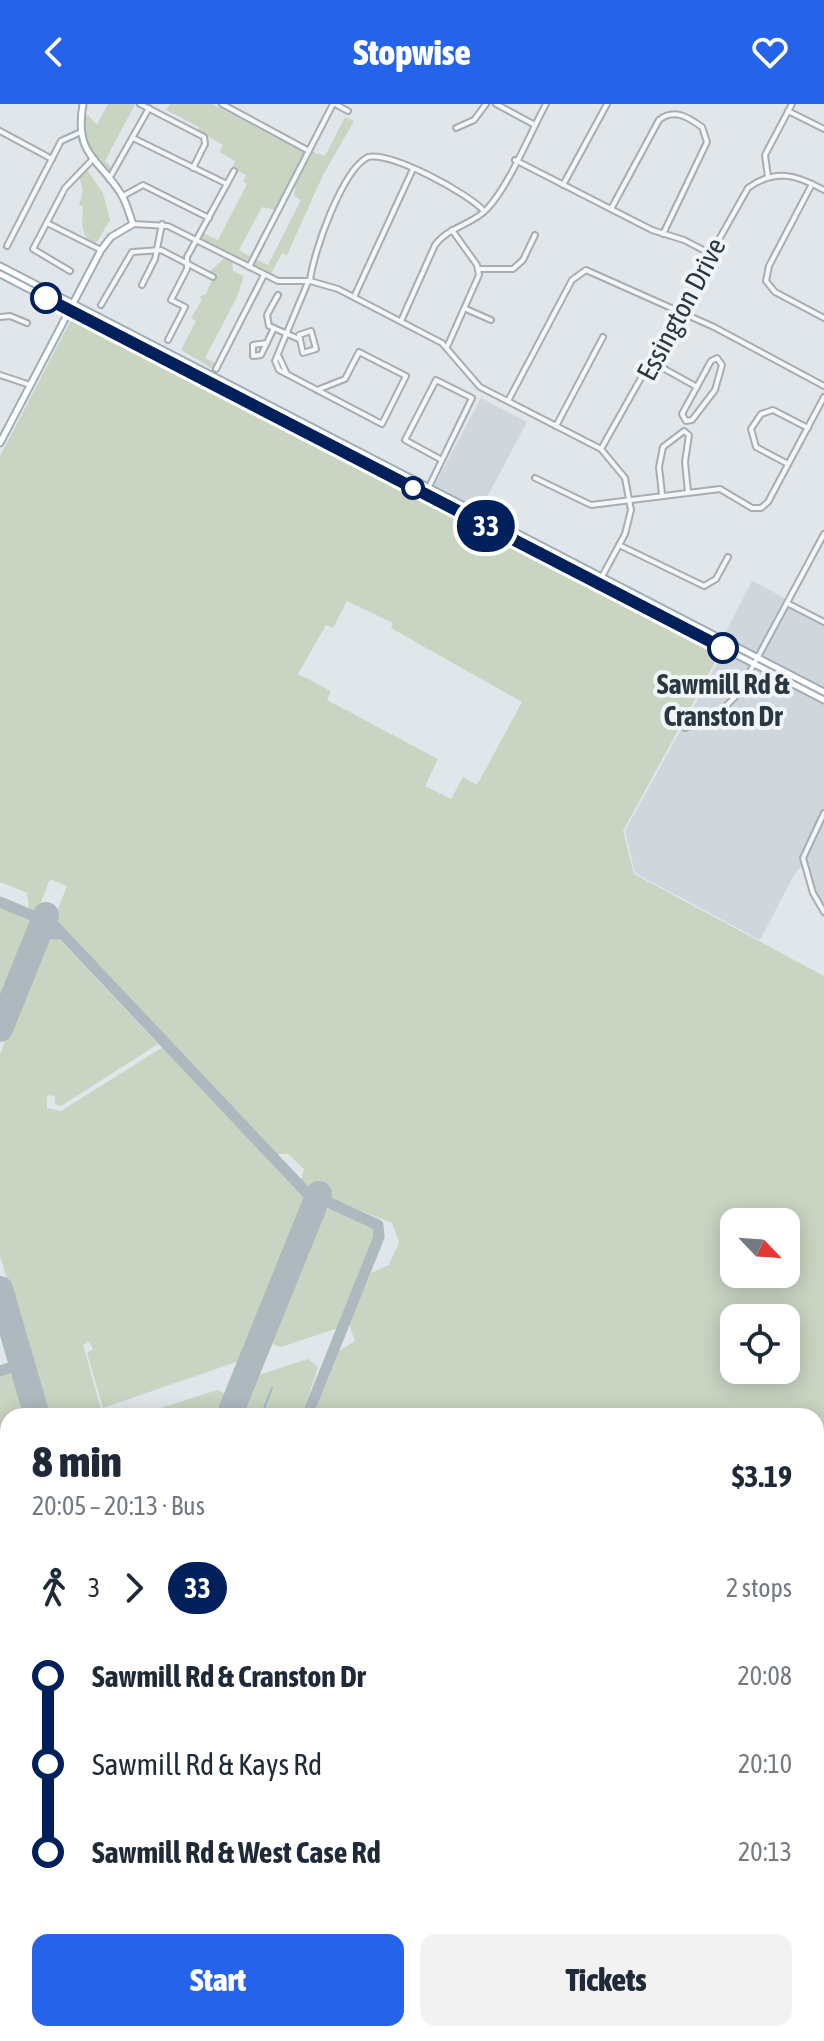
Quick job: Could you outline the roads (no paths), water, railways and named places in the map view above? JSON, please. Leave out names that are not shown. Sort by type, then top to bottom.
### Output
[{"type":"main road","points":[[0,443],[101,250],[111,237],[133,224],[123,196],[92,160],[81,132],[83,104]]},
{"type":"main road","points":[[0,266],[71,307]]},
{"type":"main road","points":[[0,274],[71,307],[600,581],[824,692]]},
{"type":"main road","points":[[756,660],[824,700]]},
{"type":"street","points":[[140,104],[204,137],[205,144],[193,168]]},
{"type":"street","points":[[222,104],[309,151]]},
{"type":"street","points":[[249,267],[334,104],[348,111]]},
{"type":"street","points":[[456,128],[474,120],[486,104]]},
{"type":"street","points":[[496,104],[535,125]]},
{"type":"street","points":[[401,321],[435,245],[452,230],[484,211],[546,104]]},
{"type":"street","points":[[563,185],[607,104]]},
{"type":"street","points":[[792,104],[765,155],[768,177],[791,175],[824,190]]},
{"type":"street","points":[[109,179],[149,108]]},
{"type":"street","points":[[788,111],[824,129]]},
{"type":"street","points":[[611,209],[662,118],[681,115],[702,127],[707,137],[706,147],[663,234]]},
{"type":"street","points":[[0,131],[52,159]]},
{"type":"street","points":[[7,246],[66,136],[81,132]]},
{"type":"street","points":[[133,138],[227,184]]},
{"type":"street","points":[[317,390],[345,379],[359,352],[406,376],[382,424],[287,375],[275,365],[309,282],[316,256],[356,164],[368,157],[387,157],[470,199],[484,211]]},
{"type":"street","points":[[70,271],[33,250],[70,180],[92,160]]},
{"type":"street","points":[[515,160],[663,234],[711,254]]},
{"type":"street","points":[[354,297],[413,169]]},
{"type":"street","points":[[168,340],[185,307],[171,300],[188,264],[187,257],[234,171]]},
{"type":"street","name":"Essington Drive","points":[[601,449],[745,193],[768,177]]},
{"type":"street","points":[[812,183],[769,266],[766,281],[775,292],[824,318]]},
{"type":"street","points":[[123,196],[143,185],[209,218]]},
{"type":"street","points":[[47,223],[101,250]]},
{"type":"street","points":[[133,224],[162,224],[264,275],[283,282],[309,282],[354,297],[447,347],[469,378],[601,449],[621,470],[630,498],[628,525],[600,581]]},
{"type":"street","points":[[142,285],[158,250],[162,224]]},
{"type":"street","points":[[447,347],[479,278],[479,269],[452,230]]},
{"type":"street","points":[[479,269],[513,269],[523,260],[535,235]]},
{"type":"street","points":[[101,305],[129,253],[158,250],[213,277]]},
{"type":"street","points":[[508,401],[572,280],[581,271],[596,272],[745,342],[824,386]]},
{"type":"street","points":[[216,369],[264,275]]},
{"type":"street","points":[[278,295],[267,315],[269,326],[299,339]]},
{"type":"street","points":[[466,309],[491,320]]},
{"type":"street","points":[[0,317],[10,316],[27,323]]},
{"type":"street","points":[[267,343],[274,328]]},
{"type":"street","points":[[311,331],[316,349],[303,353],[299,339],[311,331]]},
{"type":"street","points":[[556,426],[603,337]]},
{"type":"street","points":[[720,359],[722,365],[715,390],[699,413],[686,421],[682,414],[697,387],[711,361],[720,359]]},
{"type":"street","points":[[652,362],[697,387]]},
{"type":"street","points":[[0,375],[30,385]]},
{"type":"street","points":[[427,492],[440,459],[472,398],[436,380],[405,440],[440,459]]},
{"type":"street","points":[[535,478],[589,505],[722,489],[752,508],[761,508],[824,397]]},
{"type":"street","points":[[788,464],[756,447],[751,429],[761,414],[773,410],[808,428]]},
{"type":"street","points":[[662,494],[659,467],[663,447],[686,432],[690,438],[685,462],[688,492]]},
{"type":"street","points":[[685,728],[709,719],[728,706],[824,534]]},
{"type":"street","points":[[619,545],[704,586],[716,579],[728,557]]},
{"type":"street","points":[[787,603],[824,622]]},
{"type":"street","points":[[824,813],[803,858],[809,885],[824,912]]},
{"type":"waterway","points":[[264,1408],[272,1388]]},
{"type":"place","name":"Sawmill Rd & Cranston Dr","points":[[723,648]]}]
